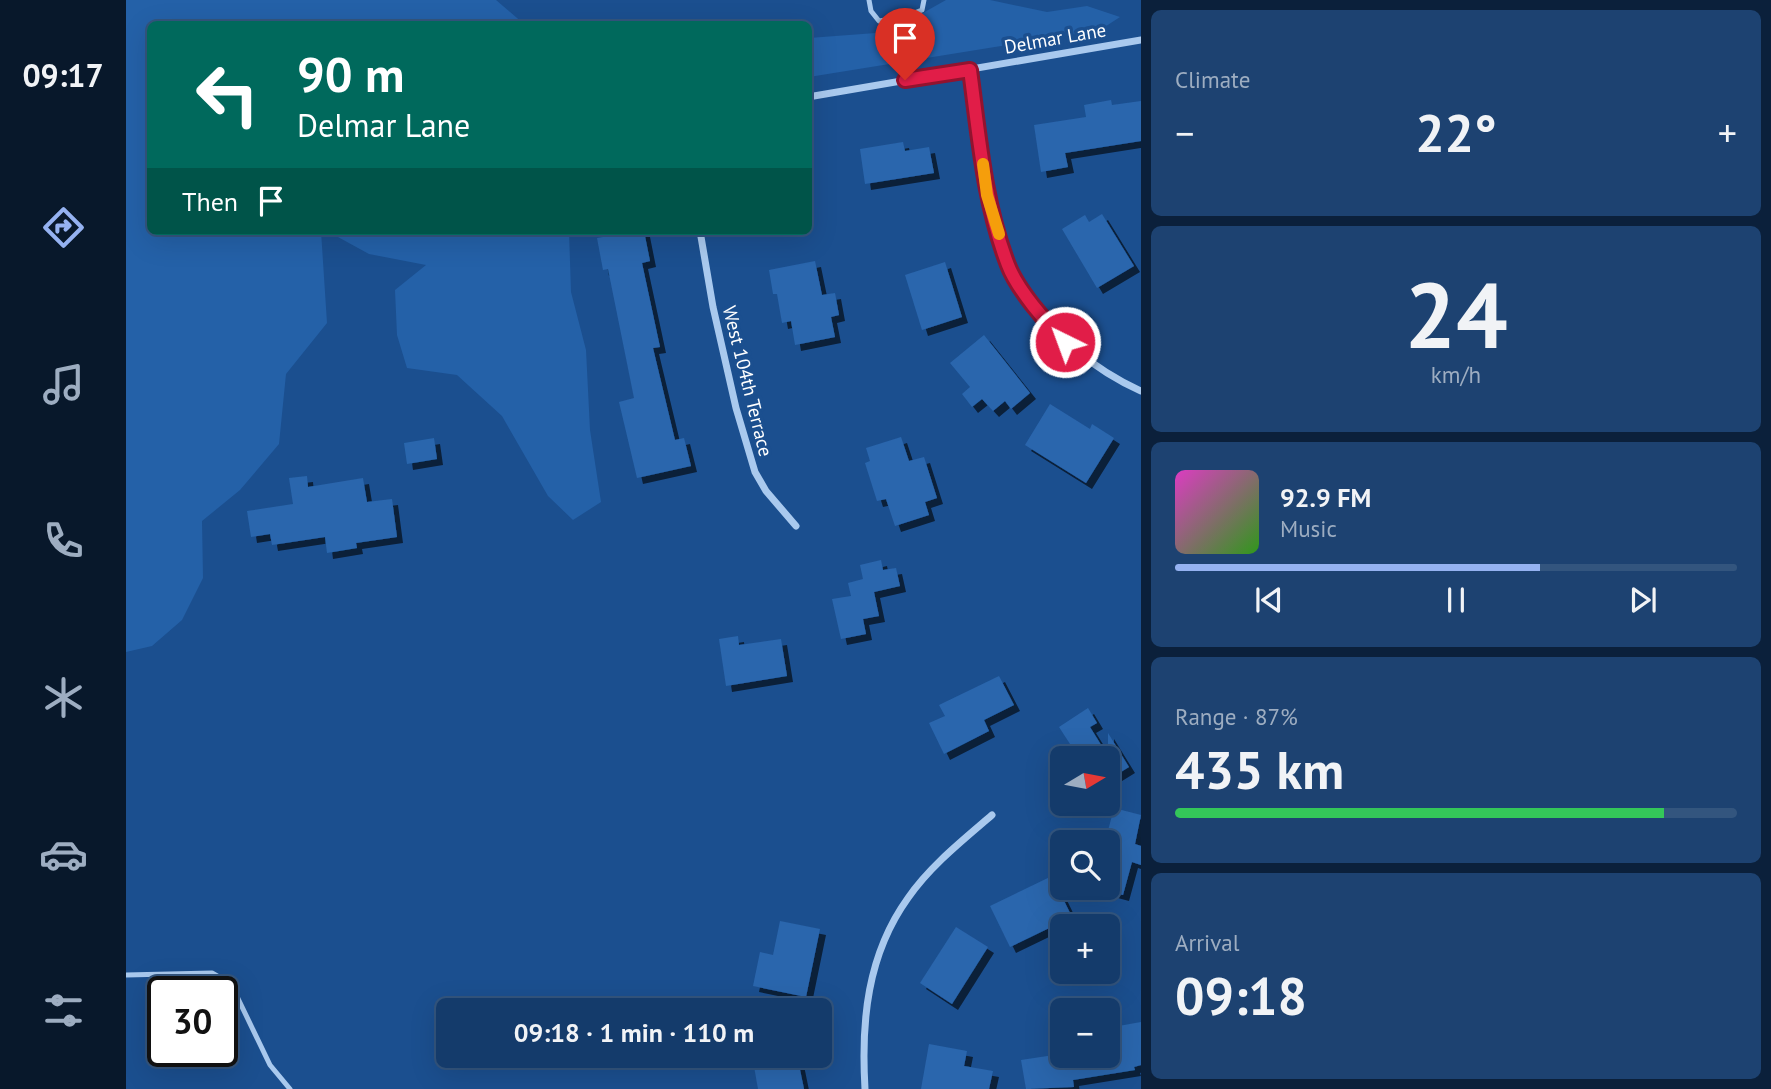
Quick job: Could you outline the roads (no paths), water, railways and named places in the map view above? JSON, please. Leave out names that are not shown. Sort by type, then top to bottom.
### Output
[{"type":"street","name":"Delmar Lane","points":[[812,96],[1141,40]]},
{"type":"street","points":[[970,70],[987,195],[1008,267],[1050,327],[1065,342],[1119,381],[1141,391]]},
{"type":"street","name":"West 104th Terrace","points":[[701,235],[736,408],[755,472],[766,491],[796,526]]},
{"type":"street","points":[[865,1089],[863,1051],[867,999],[887,933],[909,895],[952,850],[992,815]]},
{"type":"lane","points":[[869,0],[871,11],[879,22],[904,18],[922,10],[924,0]]},
{"type":"lane","points":[[126,975],[212,973],[231,984],[270,1065],[290,1089]]}]
